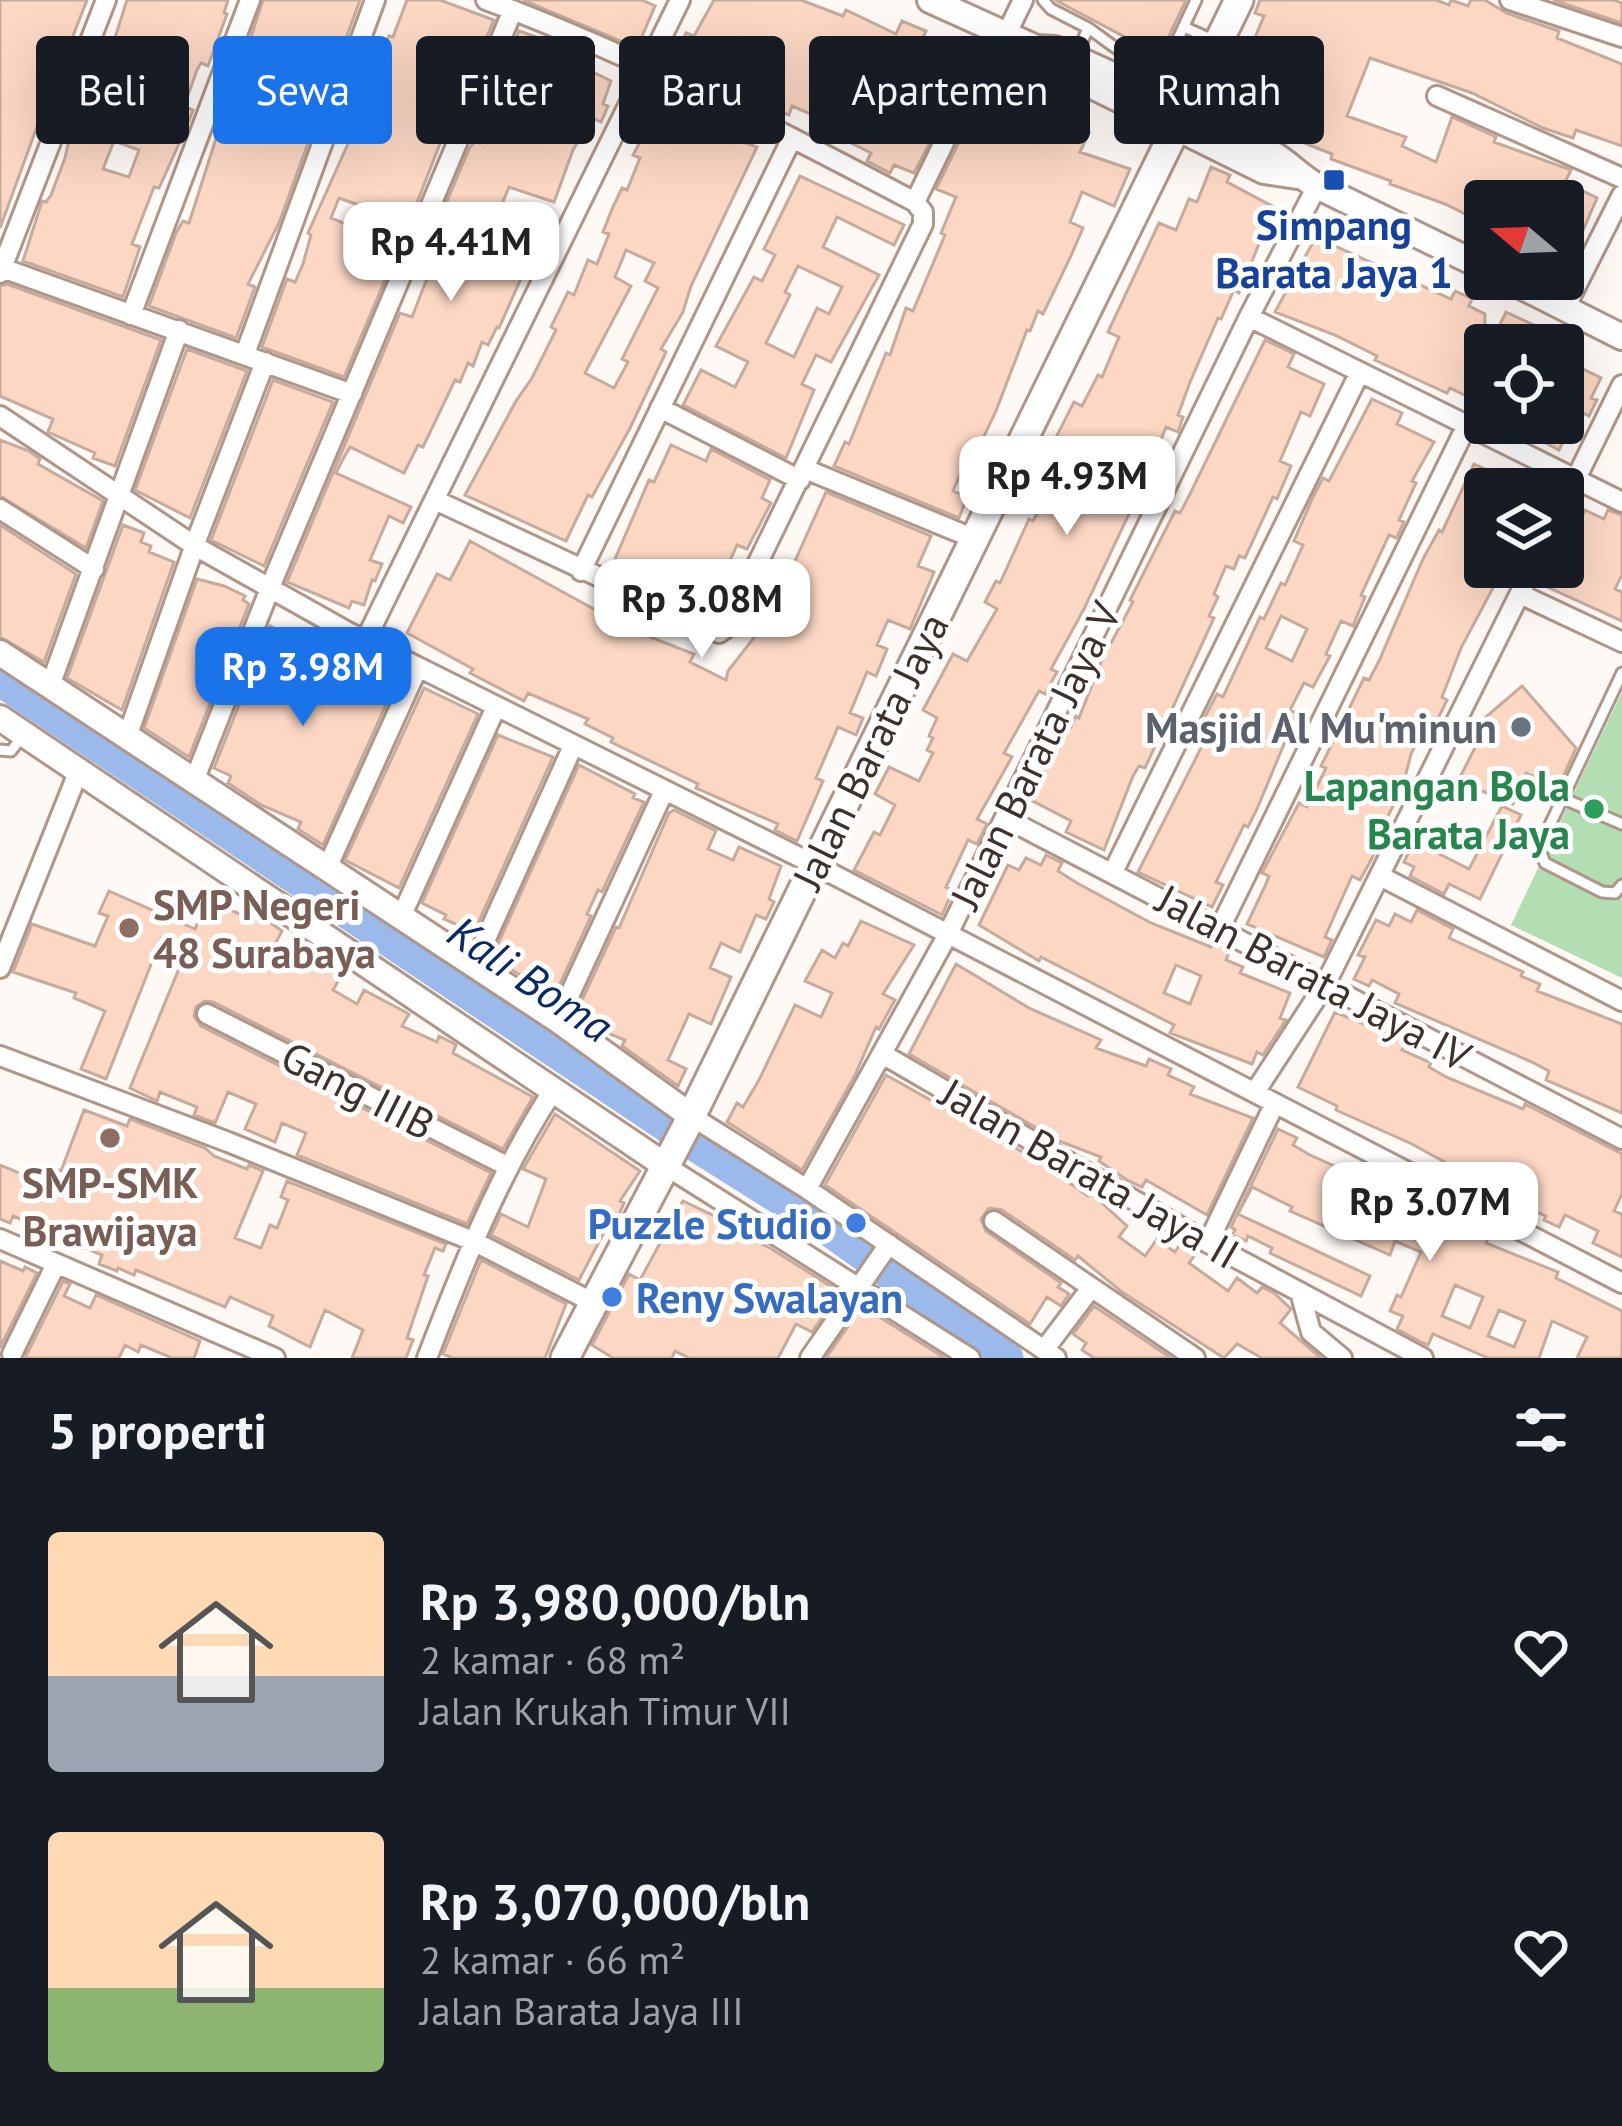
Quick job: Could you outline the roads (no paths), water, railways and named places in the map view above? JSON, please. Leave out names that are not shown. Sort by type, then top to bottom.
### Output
[{"type":"main road","name":"Jalan Barata Jaya","points":[[1221,36],[1239,0]]},
{"type":"main road","name":"Jalan Barata Jaya","points":[[565,1358],[689,1122],[1170,144]]},
{"type":"street","points":[[106,0],[1,270],[352,394]]},
{"type":"street","points":[[131,315],[250,0]]},
{"type":"street","points":[[245,354],[375,0]]},
{"type":"street","points":[[486,0],[619,55]]},
{"type":"street","points":[[664,36],[680,0]]},
{"type":"street","points":[[930,0],[1006,35],[1023,0]]},
{"type":"street","points":[[1510,0],[1622,37]]},
{"type":"street","points":[[194,781],[513,10]]},
{"type":"street","points":[[1437,95],[1622,178]]},
{"type":"street","points":[[365,640],[619,129]]},
{"type":"street","points":[[435,500],[719,633],[726,628],[923,224],[923,212],[915,202],[785,134]]},
{"type":"street","points":[[581,571],[792,137]]},
{"type":"street","points":[[915,202],[943,144]]},
{"type":"street","points":[[1248,144],[1272,153],[1307,181],[1464,258]]},
{"type":"street","name":"Jalan Barata Jaya V","points":[[807,1189],[947,935],[1249,317],[1307,181]]},
{"type":"street","points":[[1565,308],[1622,195]]},
{"type":"street","points":[[1549,300],[1622,337]]},
{"type":"street","points":[[1249,317],[1464,424]]},
{"type":"street","points":[[50,686],[179,330]]},
{"type":"street","points":[[127,737],[265,362]]},
{"type":"street","points":[[1113,872],[1360,372]]},
{"type":"street","points":[[1582,468],[1622,386]]},
{"type":"street","points":[[661,408],[803,475],[974,539]]},
{"type":"street","points":[[0,416],[195,546],[365,640],[814,865],[1622,1283]]},
{"type":"street","points":[[1220,928],[1464,431]]},
{"type":"street","points":[[1506,444],[1555,468]]},
{"type":"street","points":[[1584,483],[1622,502]]},
{"type":"street","points":[[0,509],[94,569]]},
{"type":"street","points":[[1255,1092],[1326,982],[1523,588]]},
{"type":"street","points":[[1520,594],[1622,642]]},
{"type":"street","points":[[0,653],[558,1020],[689,1122],[807,1189],[884,1250],[1050,1354],[1091,1288]]},
{"type":"street","points":[[327,868],[418,667]]},
{"type":"street","points":[[401,917],[496,707]]},
{"type":"street","points":[[0,718],[554,1089],[861,1281],[939,1350],[970,1358]]},
{"type":"street","points":[[474,965],[573,746]]},
{"type":"street","points":[[2,955],[79,770]]},
{"type":"street","points":[[558,1020],[664,791]]},
{"type":"street","name":"Jalan Barata Jaya IV","points":[[1005,818],[1622,1138]]},
{"type":"street","points":[[1380,876],[1622,1001]]},
{"type":"street","name":"Gang IIIB","points":[[207,1014],[509,1167]]},
{"type":"street","name":"Jalan Barata Jaya II","points":[[884,1055],[1208,1243],[1423,1358]]},
{"type":"street","points":[[0,1056],[472,1241],[594,1303]]},
{"type":"street","points":[[427,1358],[472,1241],[554,1089]]},
{"type":"street","points":[[1208,1243],[1275,1103]]},
{"type":"street","points":[[994,1221],[1195,1358]]},
{"type":"street","points":[[0,1239],[275,1358]]},
{"type":"street","points":[[813,1351],[884,1250]]},
{"type":"street","points":[[12,1354],[56,1264]]},
{"type":"street","points":[[1300,1292],[1312,1333],[1342,1358]]},
{"type":"lane","points":[[1043,0],[1146,65],[1162,64],[1169,58],[1196,0]]},
{"type":"lane","points":[[1184,27],[1204,36]]},
{"type":"lane","points":[[1085,36],[1088,28]]},
{"type":"lane","points":[[1622,673],[1539,848],[1545,863],[1602,892],[1615,893],[1622,885]]},
{"type":"lane","points":[[0,750],[11,752],[25,734]]},
{"type":"lane","points":[[1562,798],[1622,824]]},
{"type":"waterway","name":"Kali Boma","points":[[0,680],[824,1226],[1007,1358]]},
{"type":"place","name":"Simpang Barata Jaya 1","points":[[1334,180]]},
{"type":"place","name":"Masjid Al Mu'minun","points":[[1521,727]]},
{"type":"place","name":"Lapangan Bola Barata Jaya","points":[[1594,809]]},
{"type":"place","name":"SMP Negeri 48 Surabaya","points":[[129,928]]},
{"type":"place","name":"SMP-SMK Brawijaya","points":[[110,1138]]},
{"type":"place","name":"Puzzle Studio","points":[[856,1223]]},
{"type":"place","name":"Reny Swalayan","points":[[612,1297]]}]
